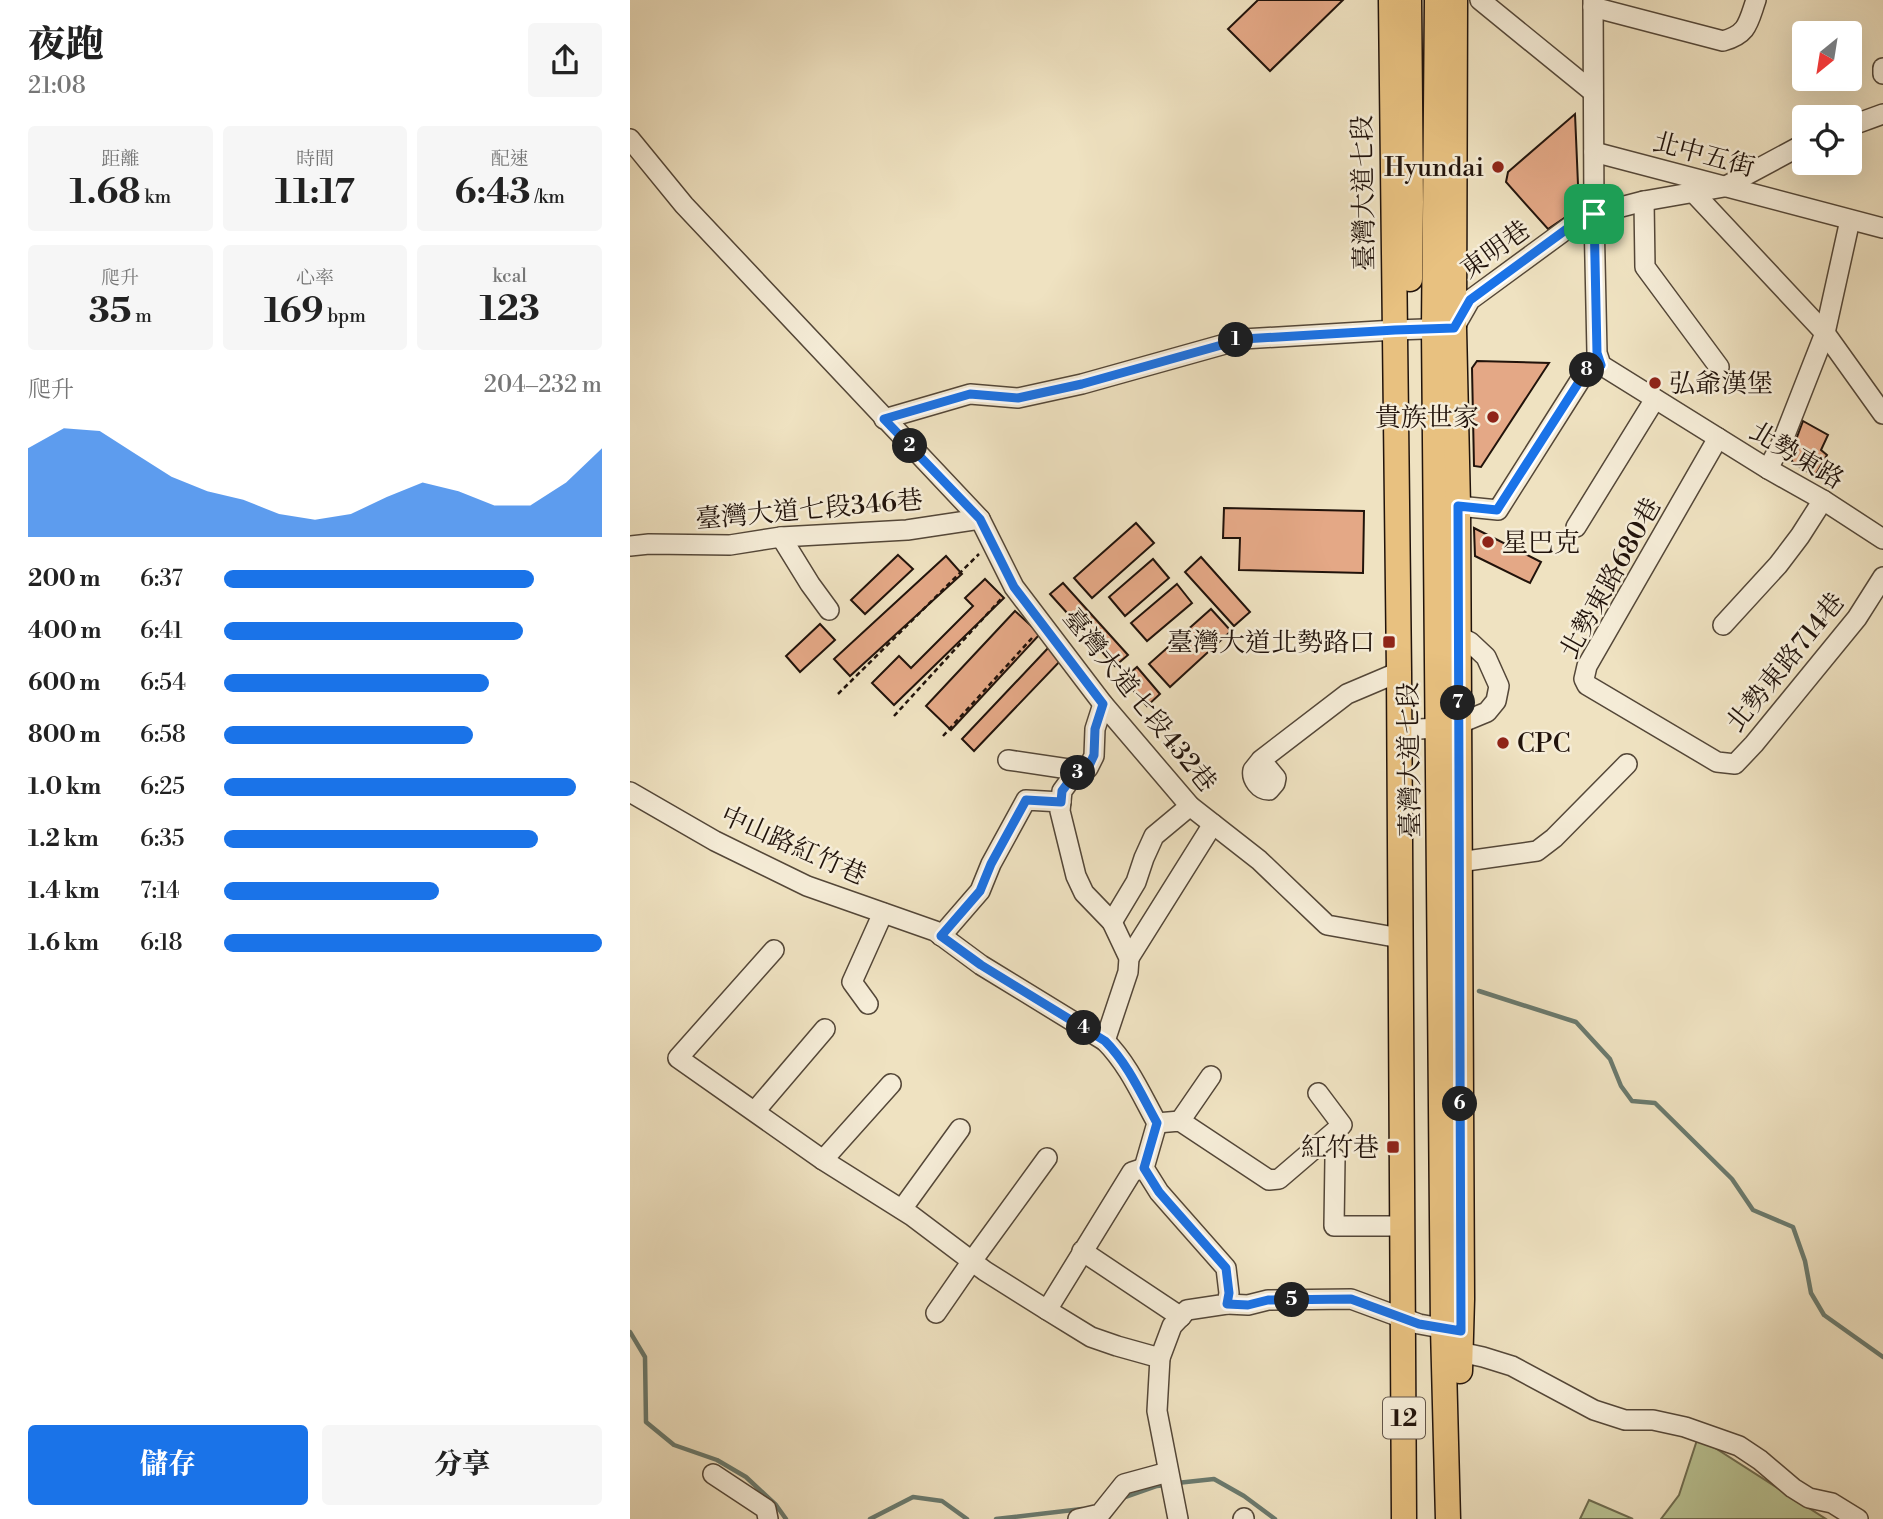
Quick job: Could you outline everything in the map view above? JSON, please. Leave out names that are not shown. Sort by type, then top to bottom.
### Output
[{"type":"main road","name":"臺灣大道七段","points":[[1391,0],[1423,329],[1458,506],[1448,636],[1448,726],[1455,1337],[1461,1519]]},
{"type":"main road","name":"臺灣大道七段","points":[[1409,0],[1411,189],[1448,636]]},
{"type":"main road","name":"臺灣大道七段","points":[[1404,1519],[1404,1383],[1410,1320],[1401,1226],[1400,938],[1406,730],[1437,0]]},
{"type":"main road","name":"臺灣大道七段","points":[[1420,1519],[1410,1320],[1406,730],[1399,673],[1423,329],[1455,0]]},
{"type":"main road","name":"臺灣大道七段","points":[[1448,726],[1459,862],[1455,1337],[1448,1519]]},
{"type":"street","points":[[1480,0],[1593,92]]},
{"type":"street","points":[[1458,506],[1497,510],[1586,371],[1601,365],[1597,353],[1593,4],[1723,41],[1737,37],[1748,24],[1756,0]]},
{"type":"street","points":[[1883,68],[1883,74]]},
{"type":"street","points":[[1862,122],[1883,114]]},
{"type":"street","name":"臺灣大道七段346巷","points":[[630,139],[684,205],[980,519]]},
{"type":"street","points":[[1724,187],[1792,150]]},
{"type":"street","name":"北中五街","points":[[1594,152],[1883,228]]},
{"type":"street","name":"東明巷","points":[[1423,329],[1470,300],[1575,223],[1594,214],[1644,201],[1724,187]]},
{"type":"street","points":[[1693,192],[1825,333],[1883,414]]},
{"type":"street","points":[[1644,201],[1645,267],[1719,367]]},
{"type":"street","points":[[1768,469],[1783,440],[1825,333],[1850,220]]},
{"type":"street","points":[[884,419],[970,394],[1018,398],[1082,384],[1243,339],[1423,329]]},
{"type":"street","name":"北勢東路","points":[[1601,365],[1883,539]]},
{"type":"street","points":[[1576,527],[1655,399]]},
{"type":"street","name":"北勢東路680巷","points":[[1717,762],[1587,685],[1584,679],[1587,666],[1718,439]]},
{"type":"street","points":[[1723,625],[1779,565],[1823,500]]},
{"type":"street","name":"臺灣大道七段346巷","points":[[630,546],[730,545],[781,537],[907,530],[980,519]]},
{"type":"street","name":"臺灣大道七段432巷","points":[[980,519],[1014,587],[1103,704],[1190,806],[1259,860],[1327,925],[1400,938]]},
{"type":"street","points":[[781,537],[829,610]]},
{"type":"street","name":"北勢東路714巷","points":[[1717,762],[1735,764],[1754,744],[1857,618],[1883,577]]},
{"type":"street","points":[[1406,730],[1448,726],[1487,712],[1496,701],[1499,686],[1486,657],[1470,642],[1448,636]]},
{"type":"street","points":[[1261,760],[1347,694],[1399,673]]},
{"type":"street","points":[[1103,704],[1095,729],[1094,755],[1088,768],[1073,776],[1062,791],[1060,811],[1076,876],[1084,893],[1112,922],[1129,958]]},
{"type":"street","points":[[1008,760],[1082,771]]},
{"type":"street","points":[[1459,862],[1537,851],[1554,838],[1627,764]]},
{"type":"street","name":"中山路紅竹巷","points":[[630,792],[715,841],[807,886],[935,931],[981,965],[1105,1041],[1127,1069],[1157,1123]]},
{"type":"street","points":[[941,936],[980,891],[991,864],[1026,800],[1061,802]]},
{"type":"street","points":[[1112,922],[1136,881],[1154,836],[1190,806]]},
{"type":"street","points":[[1105,1041],[1128,972],[1129,958],[1213,824]]},
{"type":"street","points":[[868,1004],[852,982],[883,913]]},
{"type":"street","points":[[775,950],[678,1058],[823,1160],[902,1209],[972,1261],[1047,1310],[1091,1337],[1160,1358]]},
{"type":"street","points":[[755,1111],[825,1029]]},
{"type":"street","points":[[1180,1121],[1211,1076]]},
{"type":"street","points":[[823,1160],[891,1084]]},
{"type":"street","points":[[1144,1168],[1157,1123],[1180,1121],[1269,1181],[1279,1180],[1342,1125],[1318,1093]]},
{"type":"street","points":[[902,1209],[960,1129]]},
{"type":"street","points":[[936,1313],[1047,1158]]},
{"type":"street","points":[[1335,1158],[1334,1226],[1401,1226]]},
{"type":"street","points":[[1144,1168],[1166,1200],[1226,1268],[1229,1293],[1227,1304]]},
{"type":"street","points":[[1047,1310],[1132,1172],[1144,1168]]},
{"type":"street","points":[[1082,1251],[1181,1317]]},
{"type":"street","points":[[1176,1511],[1157,1411],[1160,1358],[1172,1326],[1187,1310],[1227,1304],[1248,1305],[1268,1300],[1351,1299],[1455,1337],[1483,1357],[1512,1366],[1594,1410],[1625,1420],[1653,1420],[1685,1427],[1739,1446],[1809,1498],[1832,1503],[1858,1519]]},
{"type":"street","points":[[713,1474],[766,1509],[768,1519]]},
{"type":"street","points":[[1079,1519],[1100,1514],[1124,1484],[1169,1477]]},
{"type":"path","points":[[838,694],[992,542]]},
{"type":"path","points":[[894,716],[1014,587]]},
{"type":"path","points":[[943,736],[1044,625]]},
{"type":"green space","points":[[1698,1437],[1826,1519],[1661,1519],[1679,1495]]},
{"type":"green space","points":[[1589,1500],[1633,1519],[1580,1519]]},
{"type":"building","points":[[1258,0],[1343,0],[1270,71],[1228,29]]},
{"type":"building","points":[[1575,114],[1579,208],[1548,229],[1506,182],[1508,172]]},
{"type":"building","name":"貴族世家","points":[[1477,361],[1549,363],[1481,467],[1474,466],[1472,368]]},
{"type":"building","points":[[1803,421],[1828,435],[1821,450],[1827,455],[1815,476],[1793,463],[1790,456]]},
{"type":"building","points":[[1224,508],[1364,511],[1363,573],[1239,570],[1240,538],[1223,538]]},
{"type":"building","points":[[1136,523],[1154,543],[1092,598],[1074,578]]},
{"type":"building","name":"星巴克","points":[[1474,528],[1541,562],[1530,583],[1475,556]]},
{"type":"building","points":[[898,555],[913,569],[865,614],[851,600]]},
{"type":"building","points":[[946,556],[962,574],[850,676],[834,659]]},
{"type":"building","points":[[1201,557],[1250,612],[1234,626],[1185,572]]},
{"type":"building","points":[[1153,559],[1169,578],[1125,616],[1109,597]]},
{"type":"building","points":[[985,579],[1004,598],[894,705],[872,683],[899,656],[911,668],[973,606],[965,598]]},
{"type":"building","points":[[1063,583],[1128,655],[1115,666],[1050,594]]},
{"type":"building","points":[[1177,584],[1192,603],[1147,641],[1131,623]]},
{"type":"building","points":[[1211,609],[1231,631],[1170,687],[1149,664]]},
{"type":"building","points":[[1015,611],[1040,634],[951,730],[926,706]]},
{"type":"building","points":[[820,624],[835,640],[800,672],[786,656]]},
{"type":"building","points":[[1050,646],[1063,658],[974,751],[962,739]]},
{"type":"building","points":[[1137,667],[1160,694],[1147,706],[1123,679]]},
{"type":"waterway","points":[[1479,991],[1576,1022],[1610,1059],[1621,1086],[1632,1101],[1655,1103],[1732,1179],[1753,1210],[1793,1227],[1805,1261],[1811,1293],[1824,1315],[1883,1357]]},
{"type":"waterway","points":[[630,1332],[645,1357],[646,1422],[674,1445],[717,1460],[746,1477],[776,1505],[786,1519]]},
{"type":"waterway","points":[[1177,1483],[1214,1479],[1244,1496],[1275,1519]]},
{"type":"waterway","points":[[1120,1499],[1165,1485]]},
{"type":"waterway","points":[[870,1519],[913,1497],[942,1501],[967,1519]]},
{"type":"waterway","points":[[996,1519],[1082,1509]]},
{"type":"place","name":"Hyundai","points":[[1498,167]]},
{"type":"place","name":"弘爺漢堡","points":[[1655,383]]},
{"type":"place","name":"貴族世家","points":[[1493,417]]},
{"type":"place","name":"星巴克","points":[[1488,542]]},
{"type":"place","name":"臺灣大道北勢路口","points":[[1389,642]]},
{"type":"place","name":"CPC","points":[[1503,743]]},
{"type":"place","name":"紅竹巷","points":[[1393,1147]]},
{"type":"route","points":[[1594,214],[1597,353],[1601,365],[1586,371],[1497,510],[1458,506],[1461,1331],[1419,1324],[1351,1299],[1268,1300],[1248,1305],[1227,1304],[1229,1293],[1226,1268],[1159,1192],[1144,1168],[1157,1123],[1115,1051],[1105,1041],[981,965],[941,936],[980,891],[991,864],[1026,800],[1061,802],[1062,791],[1073,776],[1088,768],[1094,755],[1095,729],[1103,704],[1014,587],[980,519],[884,419],[970,394],[1018,398],[1082,384],[1243,339],[1454,328],[1470,300],[1575,223],[1594,214]]}]
